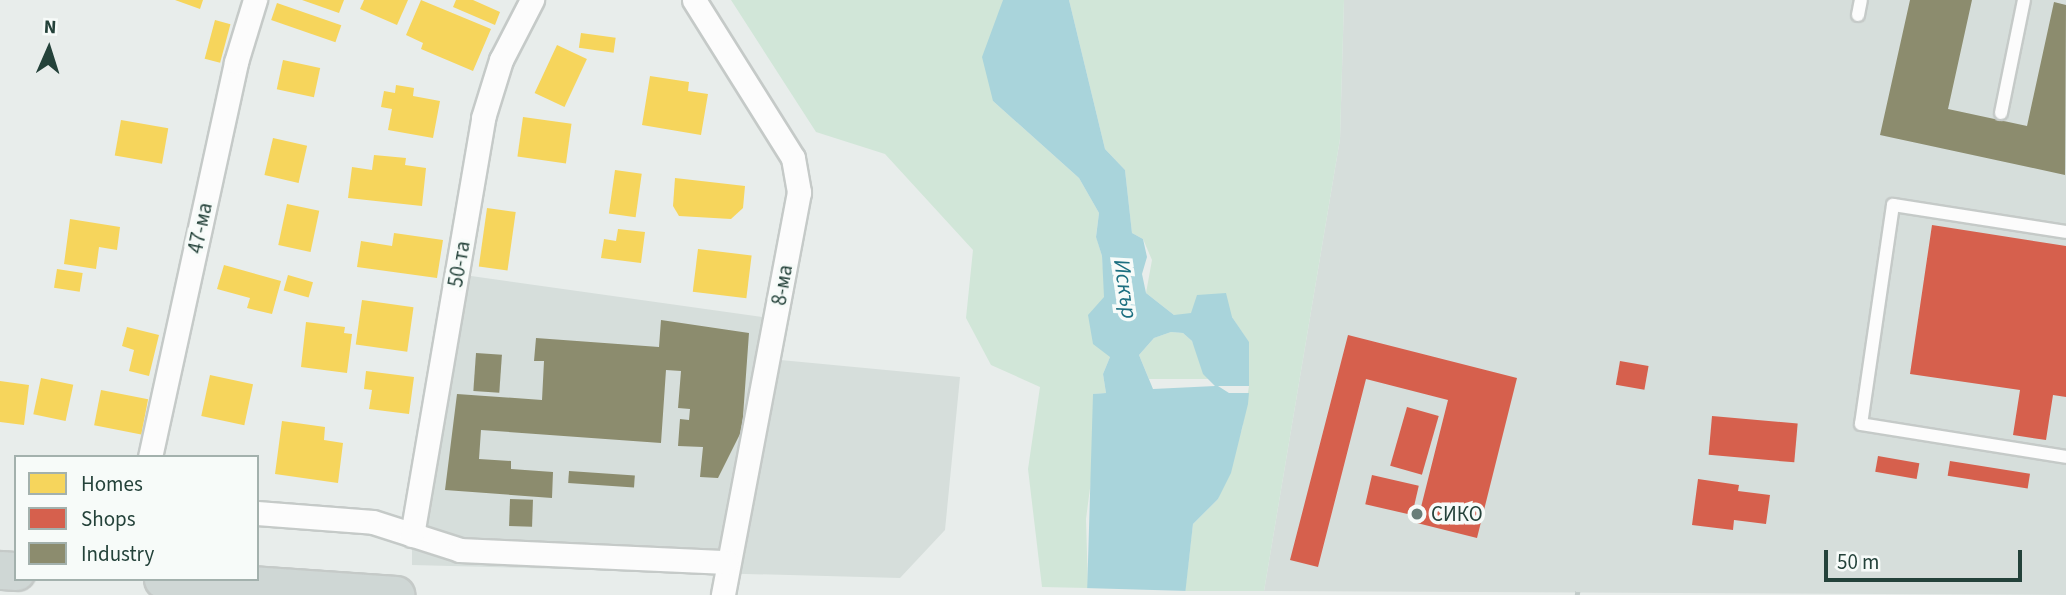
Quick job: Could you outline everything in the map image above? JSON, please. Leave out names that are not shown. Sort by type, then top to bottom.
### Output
[{"type":"main road","points":[[192,581],[395,595]]},
{"type":"street","name":"47-ма","points":[[150,455],[236,62],[255,0]]},
{"type":"street","name":"50-та","points":[[412,536],[483,118],[501,60],[531,0]]},
{"type":"street","name":"8-ма","points":[[694,0],[793,158],[799,192],[727,562],[723,595]]},
{"type":"street","points":[[259,513],[373,522],[460,550],[727,562]]},
{"type":"lane","points":[[1858,15],[1861,0]]},
{"type":"lane","points":[[2001,113],[2024,0]]},
{"type":"lane","points":[[2066,232],[1893,205],[1861,424],[2066,457]]},
{"type":"shaded area","points":[[1344,0],[2066,0],[2066,595],[1264,591],[1340,139]]},
{"type":"shaded area","points":[[457,274],[776,319],[770,359],[960,377],[945,530],[900,578],[412,565],[412,535]]},
{"type":"green space","points":[[731,0],[1003,0],[993,101],[1079,178],[1099,213],[1096,236],[1102,256],[1110,357],[1103,374],[1106,393],[1094,394],[1092,473],[1086,519],[1088,588],[1042,587],[1028,469],[1040,387],[991,365],[966,318],[973,250],[885,154],[816,132]]},
{"type":"green space","points":[[1069,0],[1344,0],[1340,139],[1264,591],[1185,591],[1193,524],[1218,499],[1242,429],[1249,386],[1249,343],[1232,317],[1174,315],[1146,293],[1152,260],[1143,239],[1132,233],[1125,170],[1105,149]]},
{"type":"green space","points":[[1171,332],[1183,333],[1192,341],[1208,379],[1149,379],[1139,355],[1154,338]]},
{"type":"water","name":"Искър","points":[[1003,0],[1069,0],[1105,149],[1125,170],[1132,233],[1143,239],[1147,257],[1142,274],[1146,293],[1174,315],[1191,313],[1197,295],[1226,293],[1232,317],[1249,342],[1249,386],[1218,386],[1229,393],[1249,393],[1248,404],[1231,473],[1218,499],[1193,524],[1185,595],[1087,595],[1093,394],[1106,393],[1103,374],[1110,357],[1093,344],[1088,315],[1104,297],[1102,256],[1096,237],[1099,213],[1079,178],[993,101],[982,57]],"holes":[[[1171,332],[1183,333],[1192,341],[1203,374],[1215,386],[1153,389],[1139,355],[1154,338]]]},
{"type":"pier","points":[[1084,588],[1188,591],[1188,595],[1083,595]]},
{"type":"building: Homes","points":[[175,0],[203,0],[200,9]]},
{"type":"building: Homes","points":[[302,0],[344,0],[339,13]]},
{"type":"building: Homes","points":[[364,0],[408,0],[397,25],[360,9]]},
{"type":"building: Homes","points":[[421,0],[491,29],[473,71],[421,49],[423,43],[406,35]]},
{"type":"building: Homes","points":[[456,0],[473,0],[500,12],[495,25],[453,7]]},
{"type":"building: Homes","points":[[277,3],[341,25],[335,42],[271,20]]},
{"type":"building: Homes","points":[[215,20],[230,24],[220,63],[205,59]]},
{"type":"building: Homes","points":[[581,33],[616,38],[614,53],[579,48]]},
{"type":"building: Homes","points":[[557,45],[587,59],[565,107],[535,93]]},
{"type":"building: Homes","points":[[283,60],[320,68],[314,97],[277,89]]},
{"type":"building: Homes","points":[[650,76],[689,82],[688,91],[708,94],[701,135],[642,125]]},
{"type":"building: Homes","points":[[396,85],[414,88],[413,96],[440,101],[433,138],[388,130],[392,109],[381,107],[384,91],[395,93]]},
{"type":"building: Homes","points":[[523,117],[572,124],[566,163],[517,157]]},
{"type":"building: Homes","points":[[121,120],[168,128],[162,164],[115,155]]},
{"type":"building: Homes","points":[[273,138],[307,146],[299,183],[264,175]]},
{"type":"building: Homes","points":[[374,155],[406,158],[405,165],[426,168],[422,206],[348,198],[352,167],[372,170]]},
{"type":"building: Homes","points":[[615,170],[642,174],[636,217],[609,214]]},
{"type":"building: Homes","points":[[675,178],[745,186],[743,208],[731,219],[679,216],[673,206]]},
{"type":"building: Homes","points":[[287,204],[319,211],[311,252],[278,245]]},
{"type":"building: Homes","points":[[487,208],[516,212],[508,270],[479,266]]},
{"type":"building: Homes","points":[[70,219],[120,227],[117,250],[99,247],[96,269],[64,264]]},
{"type":"building: Homes","points":[[618,229],[645,232],[641,263],[601,258],[604,239],[616,241]]},
{"type":"building: Homes","points":[[394,233],[443,240],[437,278],[357,267],[361,241],[392,246]]},
{"type":"building: Homes","points":[[698,249],[752,256],[746,298],[693,292]]},
{"type":"building: Homes","points":[[224,265],[281,281],[272,314],[247,308],[250,298],[217,289]]},
{"type":"building: Homes","points":[[57,269],[83,273],[80,292],[54,288]]},
{"type":"building: Homes","points":[[288,275],[313,282],[309,298],[284,290]]},
{"type":"building: Homes","points":[[362,300],[413,307],[407,352],[356,345]]},
{"type":"building: Homes","points":[[306,322],[345,327],[344,333],[352,334],[347,373],[301,367]]},
{"type":"building: Homes","points":[[127,327],[159,335],[149,376],[129,371],[134,350],[122,346]]},
{"type":"building: Homes","points":[[366,371],[414,377],[409,414],[369,409],[372,390],[364,389]]},
{"type":"building: Homes","points":[[210,375],[253,384],[244,425],[201,416]]},
{"type":"building: Homes","points":[[41,378],[73,385],[66,421],[33,414]]},
{"type":"building: Homes","points":[[0,381],[29,385],[24,425],[0,422]]},
{"type":"building: Homes","points":[[101,390],[148,399],[141,434],[94,425]]},
{"type":"building: Homes","points":[[282,421],[325,427],[324,440],[343,443],[338,483],[275,474]]},
{"type":"building: Shops","points":[[1932,225],[2066,246],[2066,397],[2053,395],[2046,440],[2013,435],[2020,390],[1910,374]]},
{"type":"building: Shops","points":[[1348,335],[1517,378],[1477,538],[1417,523],[1448,400],[1366,379],[1318,567],[1290,560]]},
{"type":"building: Shops","points":[[1620,361],[1649,366],[1644,390],[1616,385]]},
{"type":"building: Shops","points":[[1407,407],[1439,416],[1422,475],[1390,466]]},
{"type":"building: Shops","points":[[1712,416],[1798,423],[1794,462],[1709,455]]},
{"type":"building: Shops","points":[[1878,456],[1919,463],[1917,479],[1875,472]]},
{"type":"building: Shops","points":[[1950,461],[2030,474],[2028,488],[1948,476]]},
{"type":"building: Shops","points":[[1372,475],[1419,486],[1412,515],[1365,504]]},
{"type":"building: Shops","points":[[1698,479],[1739,485],[1738,491],[1770,495],[1766,524],[1734,520],[1733,530],[1692,525]]},
{"type":"building: Industry","points":[[1910,0],[1972,0],[1948,109],[2027,126],[2054,2],[2066,5],[2065,175],[1880,135]]},
{"type":"building: Industry","points":[[661,320],[749,333],[742,430],[718,478],[700,477],[703,447],[678,446],[680,419],[689,420],[690,409],[678,408],[681,371],[666,370],[661,443],[481,430],[479,459],[511,461],[511,469],[553,472],[552,498],[445,490],[457,394],[542,400],[544,361],[534,361],[536,338],[659,347]]},
{"type":"building: Industry","points":[[476,353],[502,355],[499,393],[473,391]]},
{"type":"building: Industry","points":[[569,471],[635,476],[634,488],[568,483]]},
{"type":"building: Industry","points":[[510,499],[533,500],[532,527],[509,526]]},
{"type":"place","name":"СИКО","points":[[1417,514]]}]
